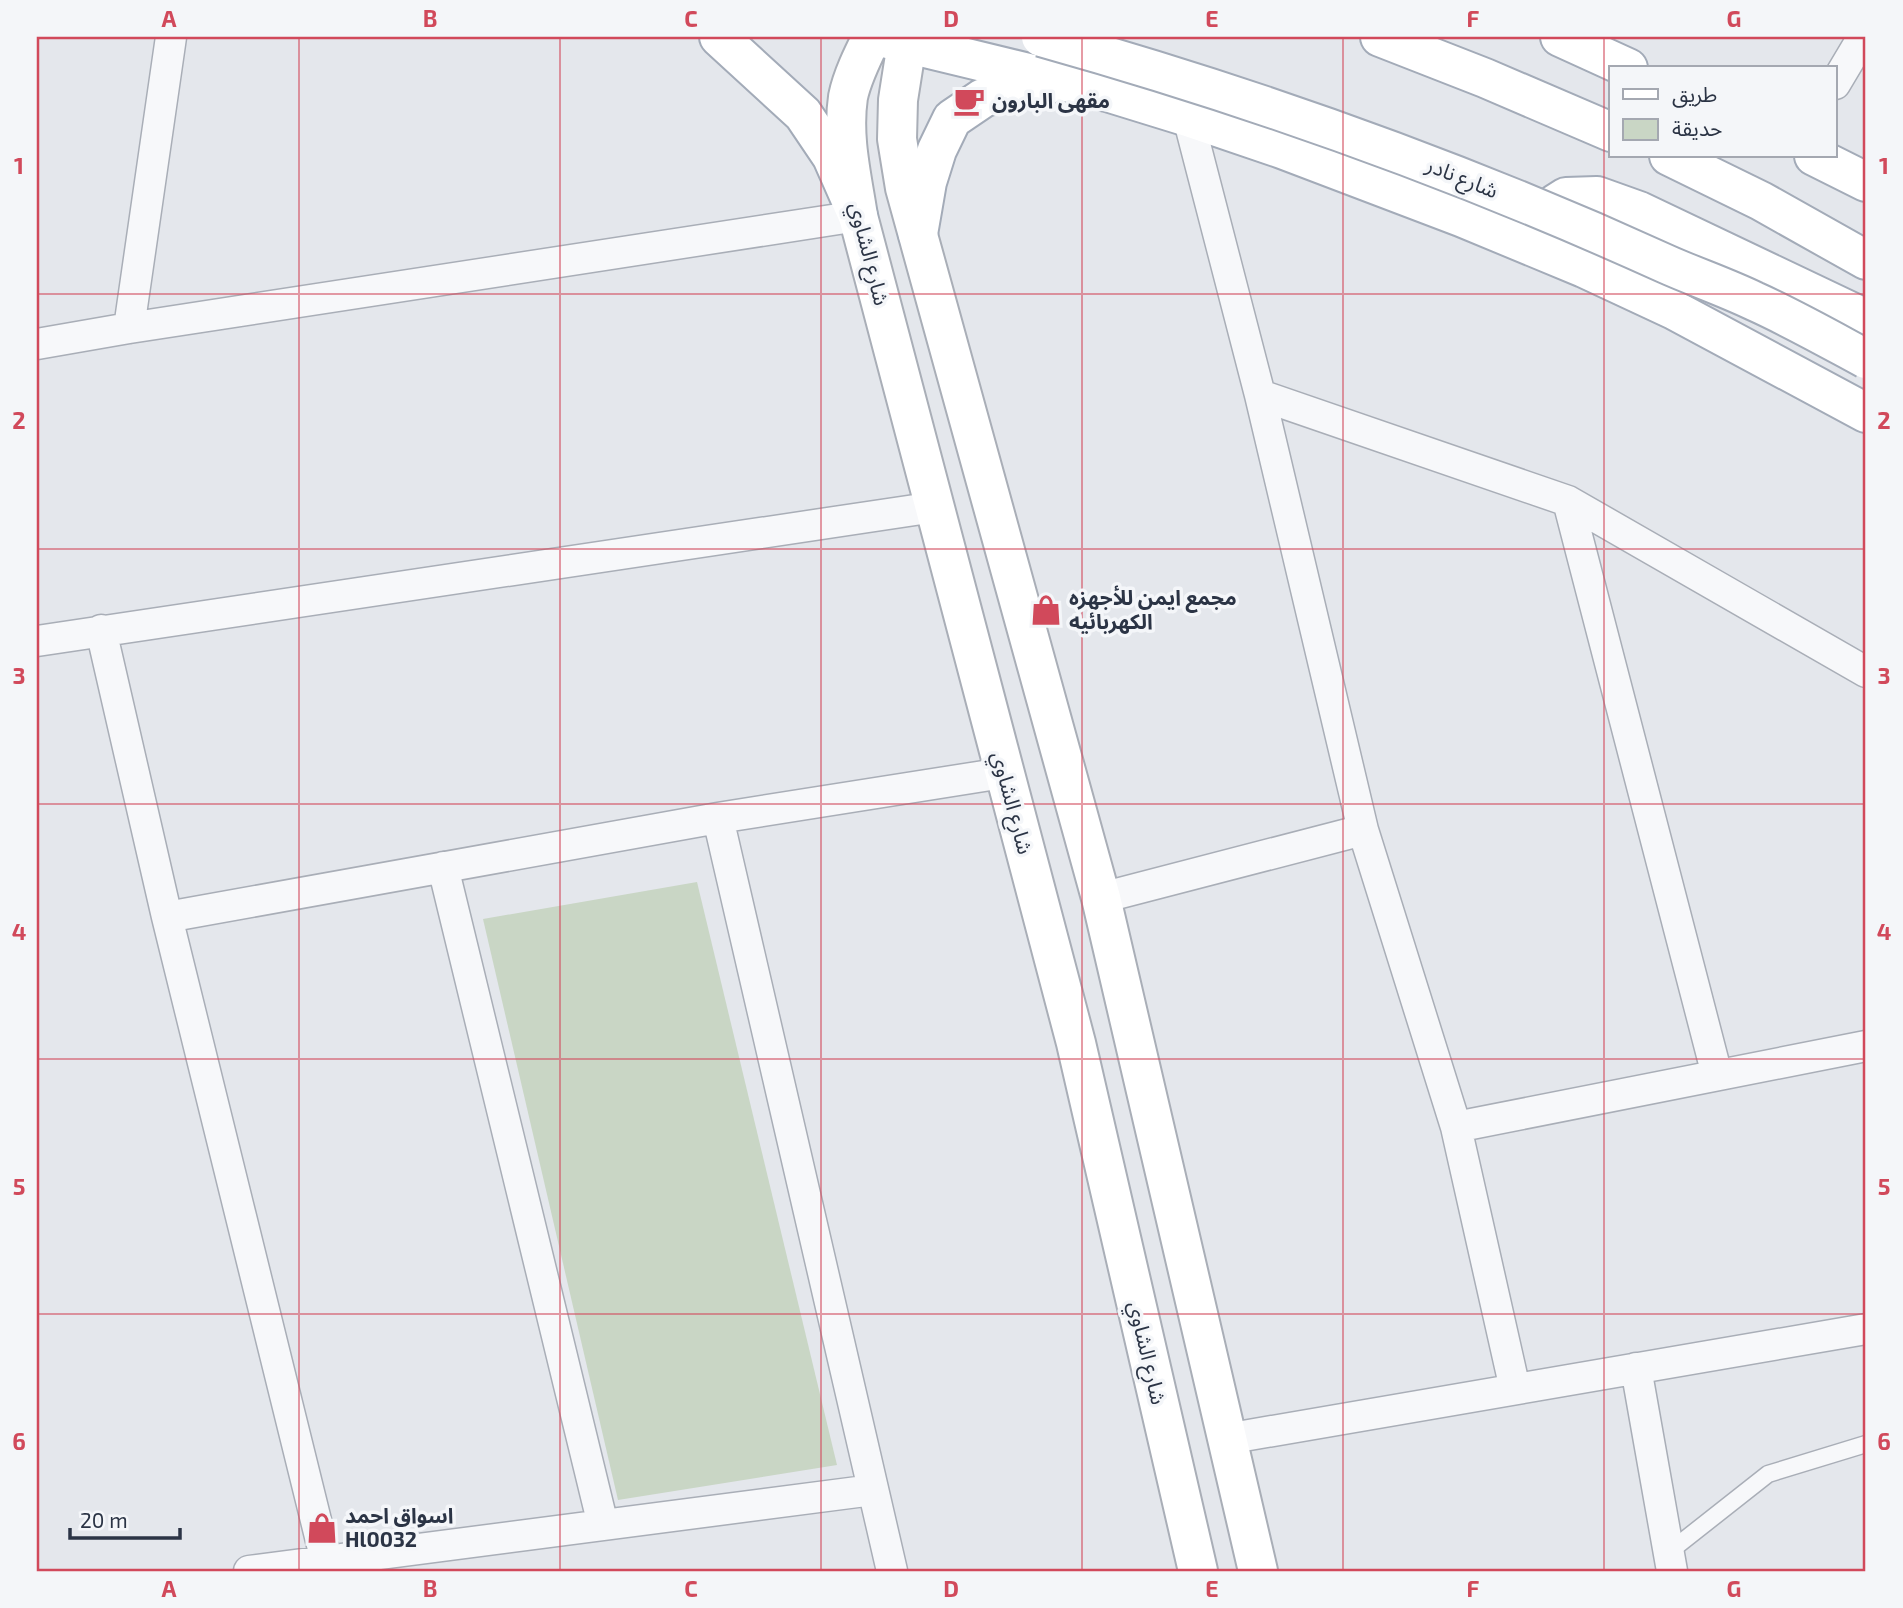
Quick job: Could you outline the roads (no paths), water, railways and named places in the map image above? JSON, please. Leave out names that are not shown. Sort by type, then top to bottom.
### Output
[{"type":"main road","points":[[719,37],[803,114],[832,157],[858,216]]},
{"type":"main road","name":"شارع نادر","points":[[1041,37],[1149,67],[1296,115],[1440,169],[1591,229],[1754,301],[1866,359]]},
{"type":"main road","points":[[1380,37],[1609,131]]},
{"type":"main road","points":[[1560,37],[1624,66]]},
{"type":"main road","points":[[1258,1571],[1101,898],[905,188],[897,139],[897,38],[966,58],[1107,92],[1188,117],[1282,149],[1461,217],[1584,268],[1674,310],[1866,413]]},
{"type":"main road","name":"شارع الشاوي","points":[[897,38],[862,56],[848,95],[847,143],[858,216],[1065,1004],[1198,1571]]},
{"type":"main road","points":[[918,234],[933,161],[953,119],[983,98],[1013,87],[1048,84],[1107,92]]},
{"type":"main road","points":[[1673,158],[1761,201],[1866,260]]},
{"type":"main road","points":[[1818,158],[1866,182]]},
{"type":"main road","points":[[1584,268],[1552,246],[1546,235],[1547,217],[1555,204],[1566,197],[1583,194],[1597,196],[1639,211],[1866,319]]},
{"type":"main road","points":[[1065,1004],[1086,1017],[1099,1016],[1112,1007],[1122,989]]},
{"type":"main road","points":[[1087,1093],[1095,1076],[1108,1066],[1122,1065],[1141,1076]]},
{"type":"street","points":[[129,328],[171,37]]},
{"type":"street","points":[[1836,82],[1863,37]]},
{"type":"street","points":[[1188,117],[1260,395],[1363,830],[1456,1127],[1515,1389]]},
{"type":"street","points":[[37,344],[858,216]]},
{"type":"street","points":[[1260,395],[1567,501],[1866,672]]},
{"type":"street","points":[[1567,501],[1717,1075]]},
{"type":"street","points":[[37,641],[935,507]]},
{"type":"street","points":[[101,630],[167,917],[326,1561]]},
{"type":"street","points":[[167,917],[718,818],[1003,773]]},
{"type":"street","points":[[718,818],[892,1571]]},
{"type":"street","points":[[1101,898],[1363,830]]},
{"type":"street","points":[[443,867],[603,1525]]},
{"type":"street","points":[[1456,1127],[1866,1046]]},
{"type":"street","points":[[1226,1439],[1866,1329]]},
{"type":"street","points":[[1636,1368],[1670,1562]]},
{"type":"street","points":[[249,1571],[873,1490]]},
{"type":"lane","points":[[1670,1562],[1768,1474],[1866,1444]]},
{"type":"place","name":"مقهى البارون","points":[[969,101]]},
{"type":"place","name":"مجمع ايمن للأجهزه الكهربائيه","points":[[1046,610]]},
{"type":"place","name":"اسواق احمد Hl0032","points":[[322,1528]]}]
